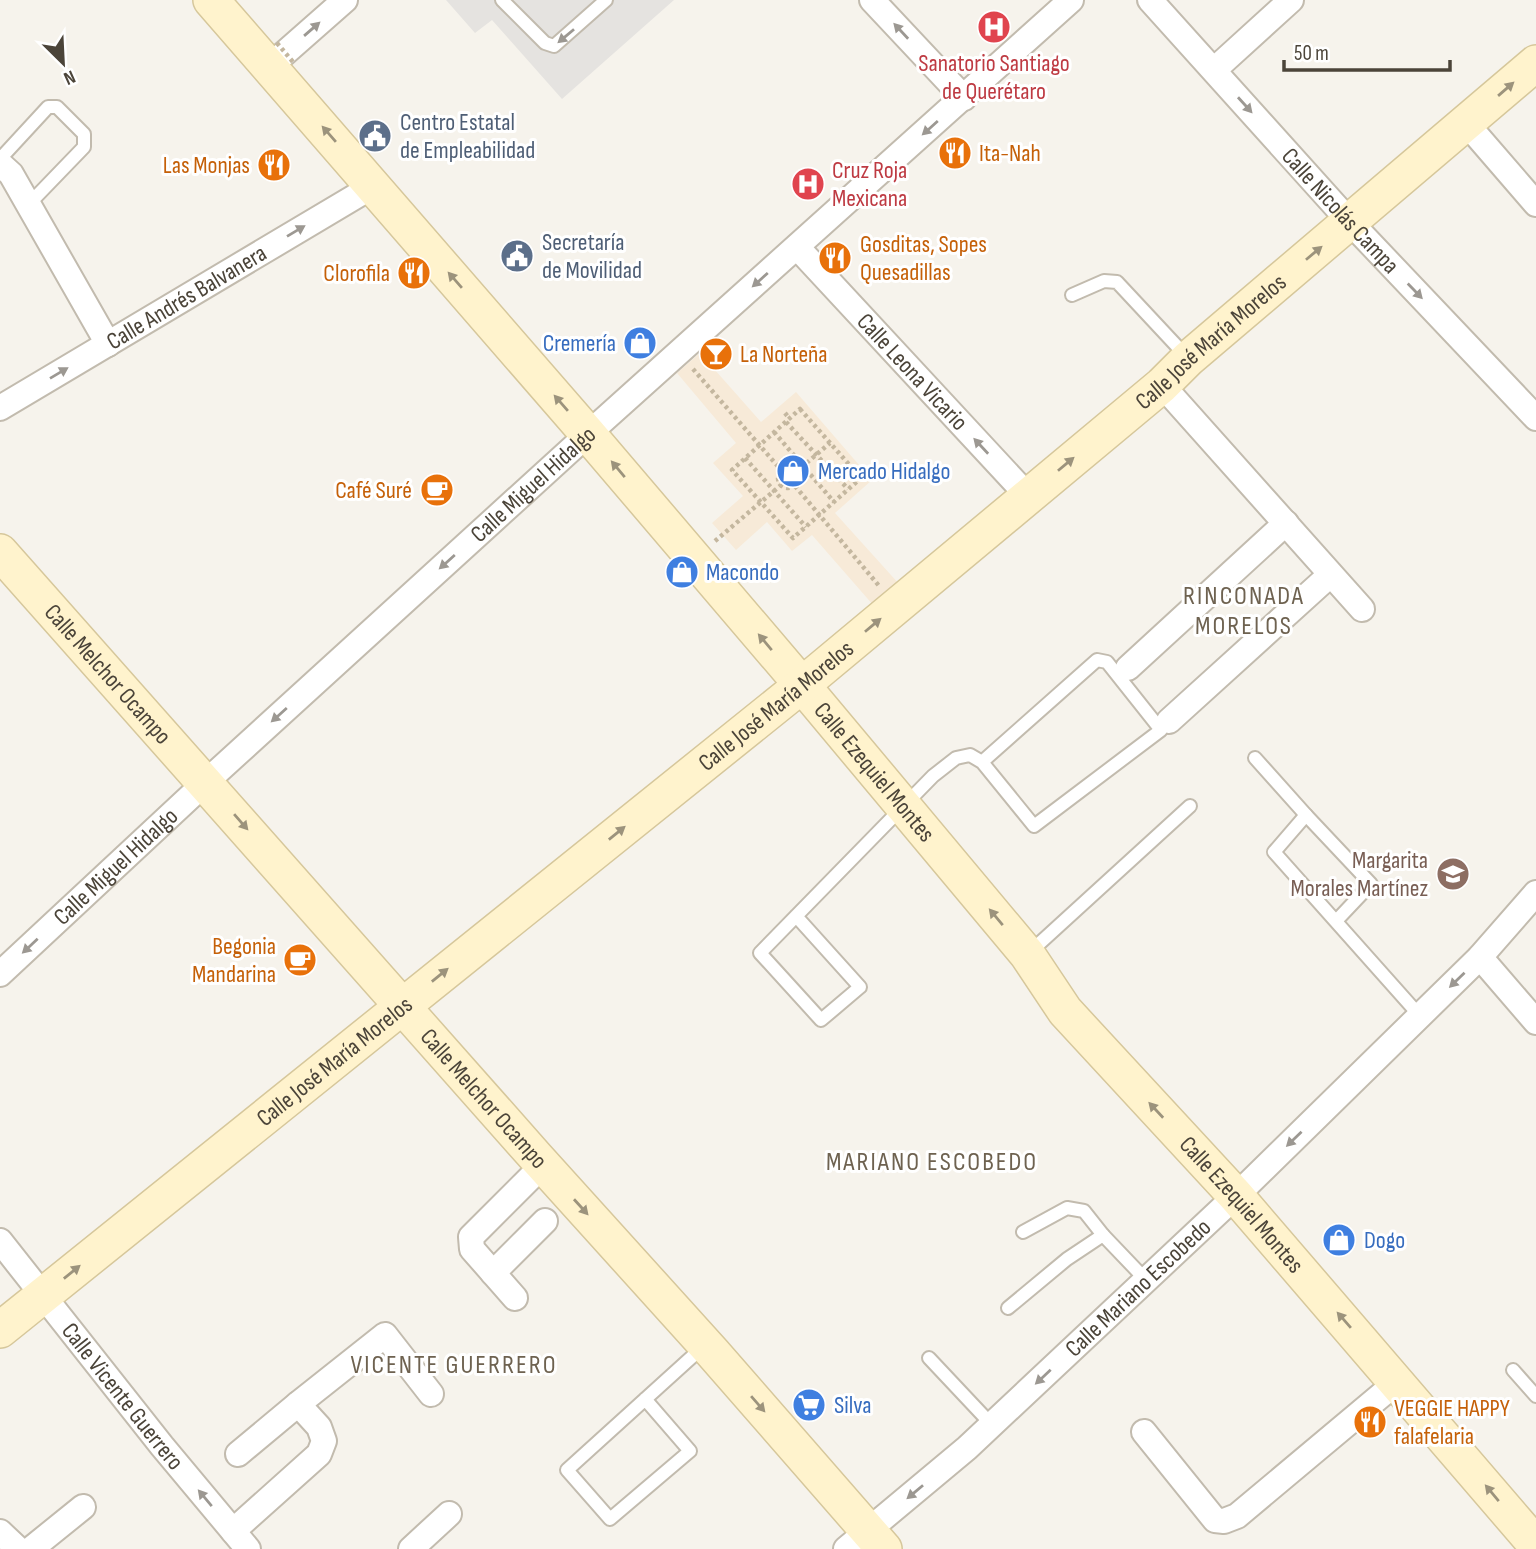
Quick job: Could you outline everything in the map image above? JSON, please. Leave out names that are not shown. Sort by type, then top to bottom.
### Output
[{"type":"street","name":"Calle Ezequiel Montes","points":[[211,0],[280,57],[373,186],[802,685],[1027,954],[1065,1011],[1236,1196],[1536,1545]]},
{"type":"street","points":[[280,57],[345,0]]},
{"type":"street","points":[[872,0],[964,98]]},
{"type":"street","name":"Calle Miguel Hidalgo","points":[[0,974],[588,434],[1071,0]]},
{"type":"street","name":"Calle Nicolás Campa","points":[[1150,0],[1350,222],[1536,418]]},
{"type":"street","points":[[1214,70],[1291,0]]},
{"type":"street","name":"Calle José María Morelos","points":[[0,1330],[802,685],[1162,385],[1188,359],[1536,63]]},
{"type":"street","points":[[1466,123],[1536,204]]},
{"type":"street","points":[[0,164],[11,174],[108,344]]},
{"type":"street","name":"Calle Andrés Balvanera","points":[[0,408],[373,186]]},
{"type":"street","name":"Calle Leona Vicario","points":[[797,247],[1028,496]]},
{"type":"street","points":[[1162,385],[1362,609]]},
{"type":"street","points":[[1128,668],[1286,523]]},
{"type":"street","name":"Calle Melchor Ocampo","points":[[0,552],[705,1345],[867,1543]]},
{"type":"street","points":[[1168,721],[1330,575]]},
{"type":"street","name":"Calle Mariano Escobedo","points":[[867,1543],[1236,1196],[1480,957],[1536,893]]},
{"type":"street","points":[[1480,957],[1536,1022]]},
{"type":"street","points":[[514,1298],[472,1249],[471,1237],[543,1165]]},
{"type":"street","points":[[494,1273],[545,1221]]},
{"type":"street","name":"Calle Vicente Guerrero","points":[[0,1241],[240,1540]]},
{"type":"street","points":[[238,1454],[385,1335],[432,1394]]},
{"type":"street","points":[[1144,1432],[1215,1520],[1224,1521],[1237,1516],[1397,1382]]},
{"type":"street","points":[[240,1540],[319,1454],[324,1441],[318,1427],[298,1404]]},
{"type":"street","points":[[30,1549],[83,1507]]},
{"type":"street","points":[[411,1549],[449,1514]]},
{"type":"street","points":[[0,1532],[18,1549]]},
{"type":"lane","points":[[502,0],[545,43],[554,46],[606,0]]},
{"type":"lane","points":[[0,159],[48,107],[57,107],[84,134],[84,146],[29,204]]},
{"type":"lane","points":[[1072,295],[1104,281],[1116,282],[1188,359]]},
{"type":"lane","points":[[796,916],[860,987],[821,1020],[760,953],[796,916],[903,807],[933,776],[956,758],[970,755],[982,762],[1034,826],[1161,730],[1107,662],[1097,660],[982,762]]},
{"type":"lane","points":[[1255,758],[1371,884],[1337,920]]},
{"type":"lane","points":[[1027,954],[1190,806]]},
{"type":"lane","points":[[1306,814],[1274,852],[1420,1016]]},
{"type":"lane","points":[[1023,1232],[1067,1208],[1084,1211],[1146,1280]]},
{"type":"lane","points":[[1008,1308],[1067,1259],[1103,1235]]},
{"type":"lane","points":[[645,1399],[690,1451],[610,1519],[568,1469],[645,1399],[705,1345]]},
{"type":"lane","points":[[929,1358],[992,1425]]},
{"type":"lane","points":[[1513,1370],[1536,1396]]},
{"type":"path","points":[[678,353],[782,471]]},
{"type":"path","points":[[800,409],[861,478],[793,538],[732,470],[759,445],[800,409]]},
{"type":"path","points":[[785,413],[816,455],[848,489]]},
{"type":"path","points":[[774,432],[834,502]]},
{"type":"path","points":[[796,472],[830,443]]},
{"type":"path","points":[[745,458],[806,527]]},
{"type":"path","points":[[788,468],[796,472],[798,480],[795,486],[788,488],[781,485],[778,478],[782,471],[788,468]]},
{"type":"path","points":[[695,559],[781,485]]},
{"type":"path","points":[[795,486],[896,606]]},
{"type":"shaded area","points":[[446,0],[674,0],[562,99],[492,20],[475,33]]},
{"type":"shaded area","name":"Mercado Hidalgo","points":[[700,353],[761,422],[796,392],[872,480],[835,513],[900,585],[874,606],[812,535],[792,551],[767,522],[736,550],[712,523],[743,496],[713,463],[736,443],[677,373]]},
{"type":"place","name":"Sanatorio Santiago de Querétaro","points":[[994,27]]},
{"type":"place","name":"Centro Estatal de Empleabilidad","points":[[375,136]]},
{"type":"place","name":"Ita-Nah","points":[[955,153]]},
{"type":"place","name":"Las Monjas","points":[[274,165]]},
{"type":"place","name":"Cruz Roja Mexicana","points":[[808,184]]},
{"type":"place","name":"Secretaría de Movilidad","points":[[517,256]]},
{"type":"place","name":"Gosditas, Sopes Quesadillas","points":[[835,258]]},
{"type":"place","name":"Clorofila","points":[[414,273]]},
{"type":"place","name":"Cremería","points":[[640,343]]},
{"type":"place","name":"La Norteña","points":[[716,354]]},
{"type":"place","name":"Mercado Hidalgo","points":[[793,471]]},
{"type":"place","name":"Café Suré","points":[[437,490]]},
{"type":"place","name":"Macondo","points":[[682,572]]},
{"type":"place","name":"Margarita Morales Martínez","points":[[1453,874]]},
{"type":"place","name":"Begonia Mandarina","points":[[300,960]]},
{"type":"place","name":"Dogo","points":[[1339,1240]]},
{"type":"place","name":"Silva","points":[[809,1405]]},
{"type":"place","name":"VEGGIE HAPPY falafelaria","points":[[1370,1422]]},
{"type":"district","name":"RINCONADA MORELOS","points":[[1244,610]]},
{"type":"district","name":"MARIANO ESCOBEDO","points":[[932,1161]]},
{"type":"district","name":"VICENTE GUERRERO","points":[[454,1364]]}]
